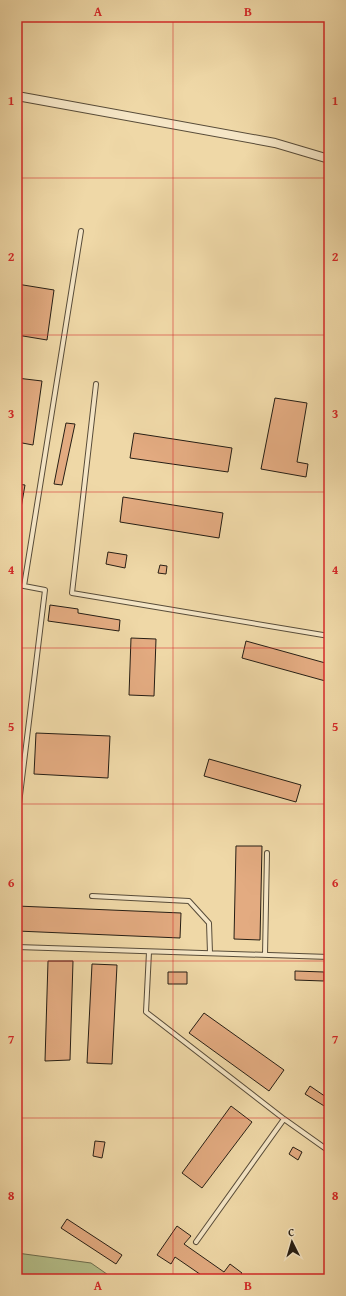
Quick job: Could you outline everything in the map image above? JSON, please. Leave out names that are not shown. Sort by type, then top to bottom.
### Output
[{"type":"street","points":[[17,96],[275,143],[329,159]]},
{"type":"lane","points":[[24,586],[81,231]]},
{"type":"lane","points":[[96,384],[72,593],[329,636]]},
{"type":"lane","points":[[17,585],[45,590],[17,820]]},
{"type":"lane","points":[[265,955],[267,853]]},
{"type":"lane","points":[[92,896],[189,901],[209,923],[210,953]]},
{"type":"lane","points":[[17,948],[329,956]]},
{"type":"lane","points":[[149,952],[146,1012],[284,1119],[329,1151]]},
{"type":"lane","points":[[196,1242],[284,1119]]},
{"type":"green space","points":[[17,1253],[91,1263],[114,1279],[17,1279]]},
{"type":"building","points":[[17,284],[54,290],[47,340],[17,335]]},
{"type":"building","points":[[17,378],[42,381],[33,445],[17,442]]},
{"type":"building","points":[[275,398],[307,403],[297,462],[308,464],[306,477],[261,469]]},
{"type":"building","points":[[66,423],[75,424],[62,485],[54,484]]},
{"type":"building","points":[[134,433],[232,448],[228,472],[130,458]]},
{"type":"building","points":[[17,484],[25,485],[21,508],[17,507]]},
{"type":"building","points":[[123,497],[223,513],[219,538],[120,522]]},
{"type":"building","points":[[108,552],[127,555],[125,568],[106,564]]},
{"type":"building","points":[[160,565],[167,566],[166,574],[158,573]]},
{"type":"building","points":[[50,605],[78,609],[78,613],[120,620],[119,631],[48,621]]},
{"type":"building","points":[[131,638],[156,639],[154,696],[129,695]]},
{"type":"building","points":[[246,641],[329,664],[329,682],[242,658]]},
{"type":"building","points":[[36,733],[110,736],[108,778],[34,774]]},
{"type":"building","points":[[209,759],[301,785],[296,802],[204,776]]},
{"type":"building","points":[[236,846],[262,846],[260,940],[234,939]]},
{"type":"building","points":[[17,906],[181,913],[180,938],[17,931]]},
{"type":"building","points":[[48,961],[73,961],[70,1060],[45,1061]]},
{"type":"building","points":[[92,964],[117,965],[112,1064],[87,1063]]},
{"type":"building","points":[[295,971],[324,972],[324,981],[295,980]]},
{"type":"building","points":[[168,972],[187,972],[187,984],[168,984]]},
{"type":"building","points":[[204,1013],[284,1070],[269,1091],[189,1033]]},
{"type":"building","points":[[310,1086],[329,1099],[329,1109],[305,1094]]},
{"type":"building","points":[[231,1106],[252,1122],[202,1188],[182,1173]]},
{"type":"building","points":[[95,1141],[105,1142],[102,1158],[93,1156]]},
{"type":"building","points":[[293,1147],[302,1152],[298,1160],[289,1154]]},
{"type":"building","points":[[67,1219],[122,1255],[116,1264],[61,1228]]},
{"type":"building","points":[[177,1226],[191,1236],[184,1244],[224,1272],[230,1264],[242,1273],[237,1279],[207,1279],[175,1257],[171,1264],[157,1255]]}]
